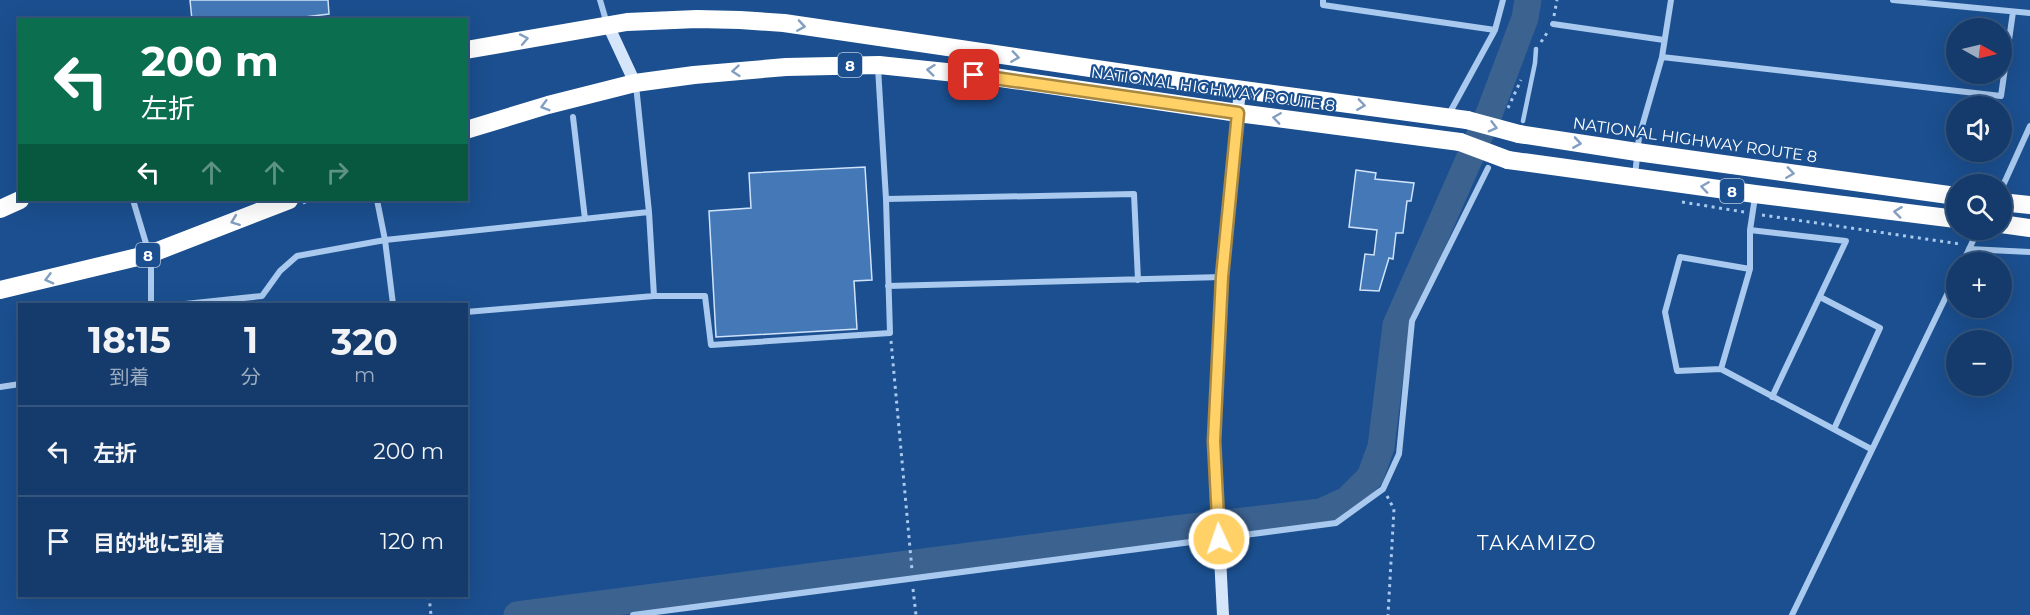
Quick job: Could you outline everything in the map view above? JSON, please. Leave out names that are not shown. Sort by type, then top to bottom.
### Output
[{"type":"highway","name":"NATIONAL HIGHWAY ROUTE 8","points":[[468,50],[627,22],[697,19],[783,23],[1521,127],[1637,152],[1946,195]]},
{"type":"highway","name":"NATIONAL HIGHWAY ROUTE 8","points":[[468,129],[548,105],[635,83],[786,67],[879,65],[994,77],[1238,113],[1460,142],[1508,160],[1946,218]]},
{"type":"highway","points":[[0,209],[18,201]]},
{"type":"highway","name":"8","points":[[0,290],[150,254],[286,201]]},
{"type":"highway","points":[[2012,203],[2030,205]]},
{"type":"highway","points":[[2012,226],[2030,228]]},
{"type":"main road","points":[[608,25],[635,83]]},
{"type":"main road","points":[[1223,615],[1214,441],[1222,277],[1240,89]]},
{"type":"street","points":[[600,0],[608,25]]},
{"type":"street","points":[[1323,0],[1323,5],[1495,30]]},
{"type":"street","points":[[1447,117],[1495,30],[1503,0]]},
{"type":"street","points":[[1635,177],[1639,137],[1662,57],[1671,0]]},
{"type":"street","points":[[1893,0],[2030,13]]},
{"type":"street","points":[[1662,57],[2001,96],[2013,12]]},
{"type":"street","points":[[1553,24],[1664,40]]},
{"type":"street","points":[[468,312],[654,296],[705,296],[711,345],[890,333],[879,65]]},
{"type":"street","points":[[635,83],[649,212],[654,296]]},
{"type":"street","points":[[573,117],[585,219]]},
{"type":"street","points":[[2008,174],[2030,126]]},
{"type":"street","points":[[633,615],[912,580],[1218,536],[1336,523],[1383,489],[1399,454],[1413,321],[1488,168]]},
{"type":"street","points":[[886,199],[1134,194],[1138,280]]},
{"type":"street","points":[[1721,369],[1750,269],[1750,230],[1755,194]]},
{"type":"street","points":[[133,201],[150,254],[151,303]]},
{"type":"street","points":[[377,201],[393,303]]},
{"type":"street","points":[[195,303],[262,296],[280,271],[297,256],[385,240],[649,212]]},
{"type":"street","points":[[1750,230],[1846,241],[1772,397]]},
{"type":"street","points":[[1968,252],[1973,240]]},
{"type":"street","points":[[1969,249],[2030,252]]},
{"type":"street","points":[[1750,269],[1680,257],[1665,312],[1677,371],[1721,369],[1871,449]]},
{"type":"street","points":[[888,286],[1222,277]]},
{"type":"street","points":[[1792,615],[1946,296]]},
{"type":"street","points":[[1820,297],[1880,328],[1834,429]]},
{"type":"street","points":[[0,387],[18,384]]},
{"type":"lane","points":[[1521,127],[1536,49]]},
{"type":"path","points":[[890,333],[916,615]]},
{"type":"path","points":[[1383,489],[1394,509],[1388,615]]},
{"type":"path","points":[[429,597],[431,614]]},
{"type":"building","points":[[190,0],[328,0],[329,14],[296,18],[192,18]]},
{"type":"building","points":[[865,167],[872,280],[854,281],[857,329],[716,337],[709,211],[751,208],[749,173]]},
{"type":"building","points":[[1356,170],[1376,173],[1375,179],[1414,183],[1411,201],[1407,201],[1403,233],[1396,233],[1393,259],[1389,258],[1379,291],[1360,290],[1365,254],[1374,255],[1377,230],[1349,227]]},
{"type":"waterway","points":[[517,615],[1321,512],[1347,500],[1370,477],[1381,447],[1396,325],[1489,114],[1525,18],[1528,0]]},
{"type":"district","name":"TAKAMIZO","points":[[1537,543]]},
{"type":"route","points":[[974,75],[1238,113],[1222,277],[1214,441],[1219,539]]}]
